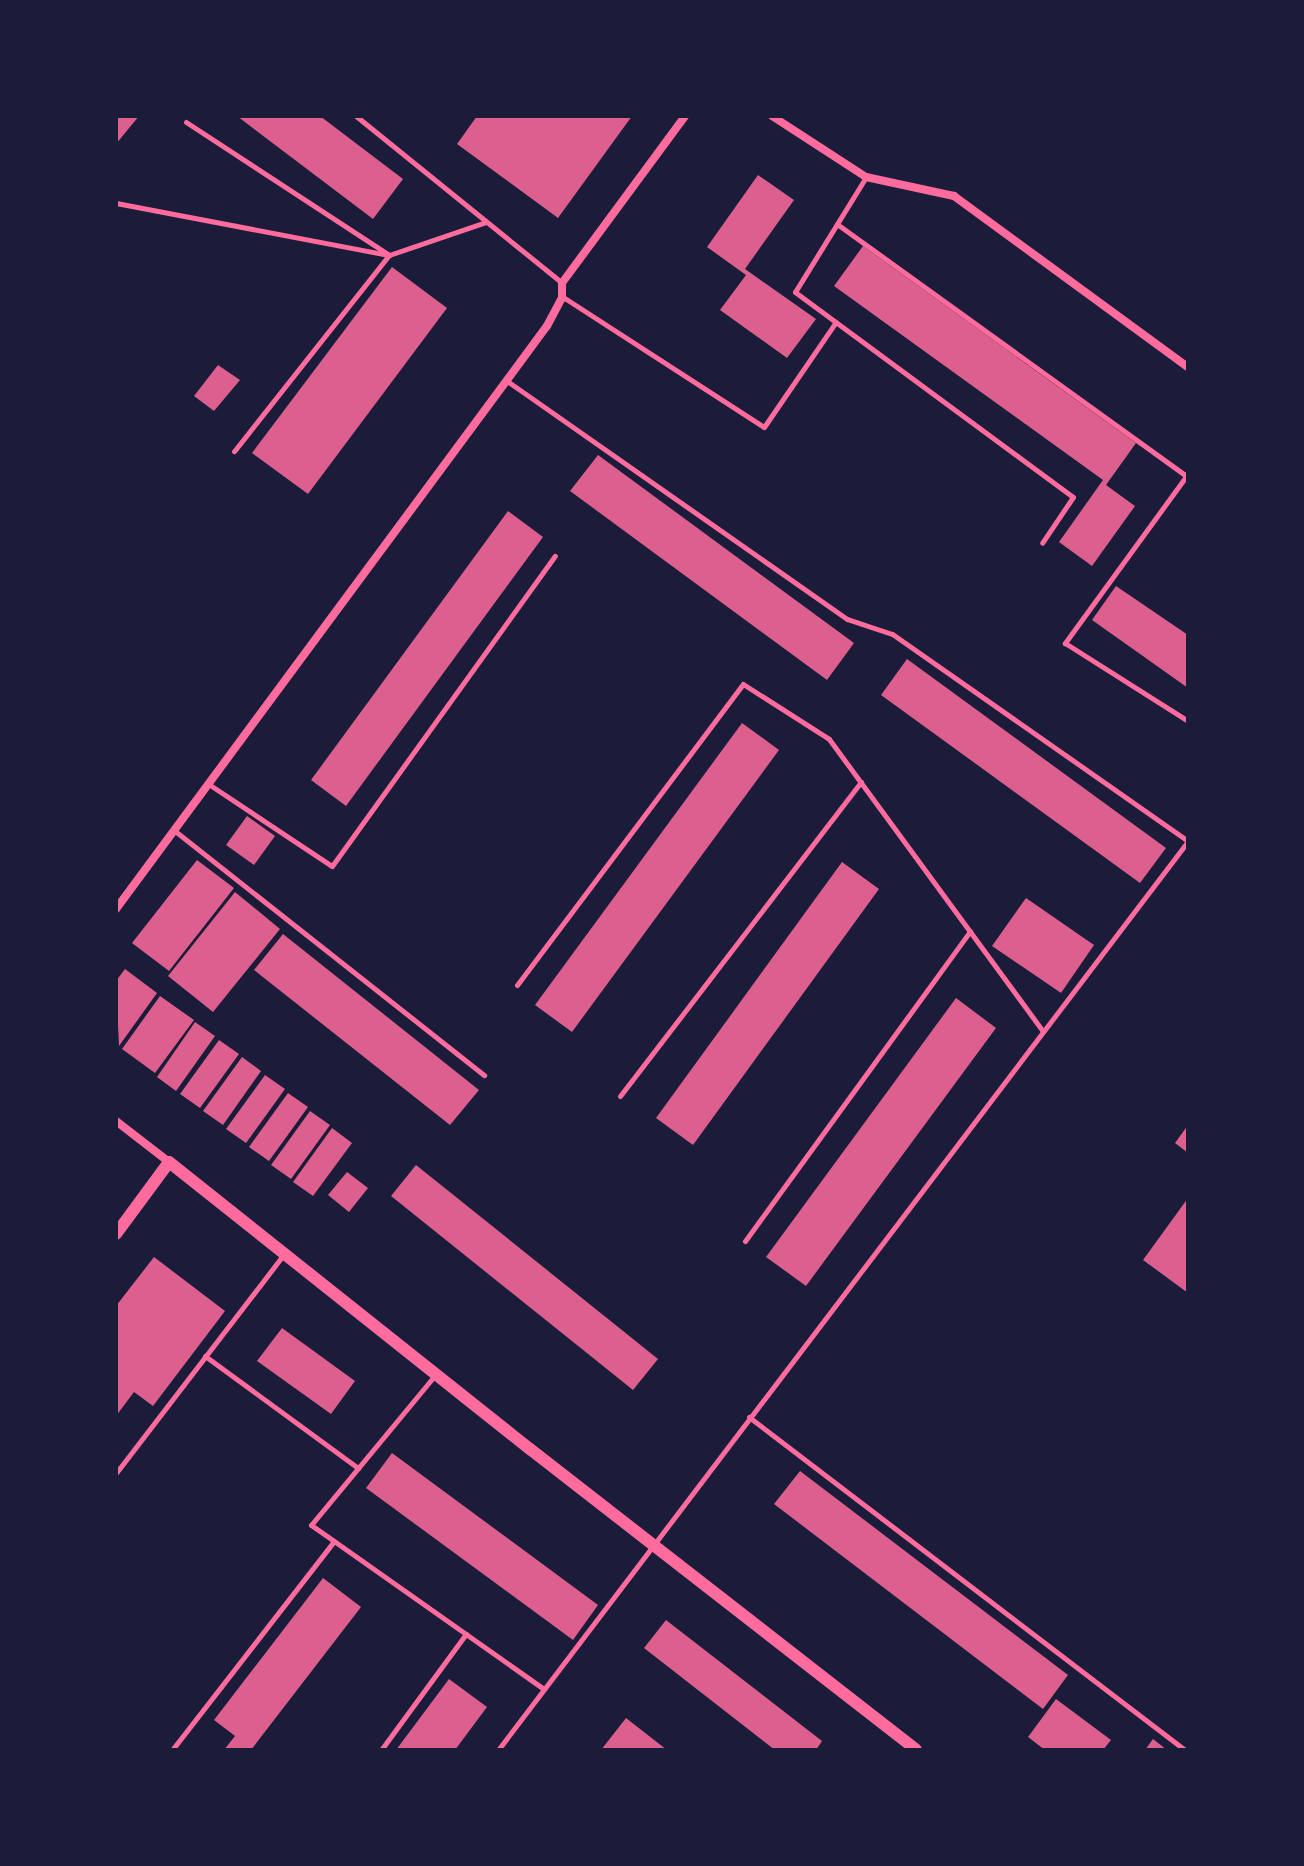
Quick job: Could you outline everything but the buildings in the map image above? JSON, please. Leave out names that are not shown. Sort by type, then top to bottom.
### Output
[{"type":"street","points":[[116,909],[507,381],[562,298],[562,283],[685,116]]},
{"type":"street","points":[[772,116],[866,177],[954,196],[1188,367]]},
{"type":"street","points":[[116,1121],[435,1375],[916,1750]]},
{"type":"street","points":[[116,1234],[169,1162]]},
{"type":"lane","points":[[356,116],[562,283]]},
{"type":"lane","points":[[186,122],[389,255]]},
{"type":"lane","points":[[866,177],[795,292],[1073,497],[1042,543]]},
{"type":"lane","points":[[116,203],[389,255],[486,222]]},
{"type":"lane","points":[[837,224],[1187,475],[1065,643],[1188,721]]},
{"type":"lane","points":[[234,451],[389,255]]},
{"type":"lane","points":[[562,298],[764,427],[836,322]]},
{"type":"lane","points":[[498,1750],[651,1544],[1188,841],[892,634],[847,619],[507,381]]},
{"type":"lane","points":[[210,785],[332,866],[555,556]]},
{"type":"lane","points":[[517,985],[743,684],[829,739],[1043,1031]]},
{"type":"lane","points":[[620,1096],[861,782]]},
{"type":"lane","points":[[175,831],[484,1075]]},
{"type":"lane","points":[[745,1241],[970,931]]},
{"type":"lane","points":[[116,1473],[283,1254]]},
{"type":"lane","points":[[205,1356],[358,1468]]},
{"type":"lane","points":[[435,1375],[311,1525],[544,1689]]},
{"type":"lane","points":[[749,1417],[1185,1750]]},
{"type":"lane","points":[[172,1750],[334,1541]]},
{"type":"lane","points":[[381,1750],[466,1634]]}]
